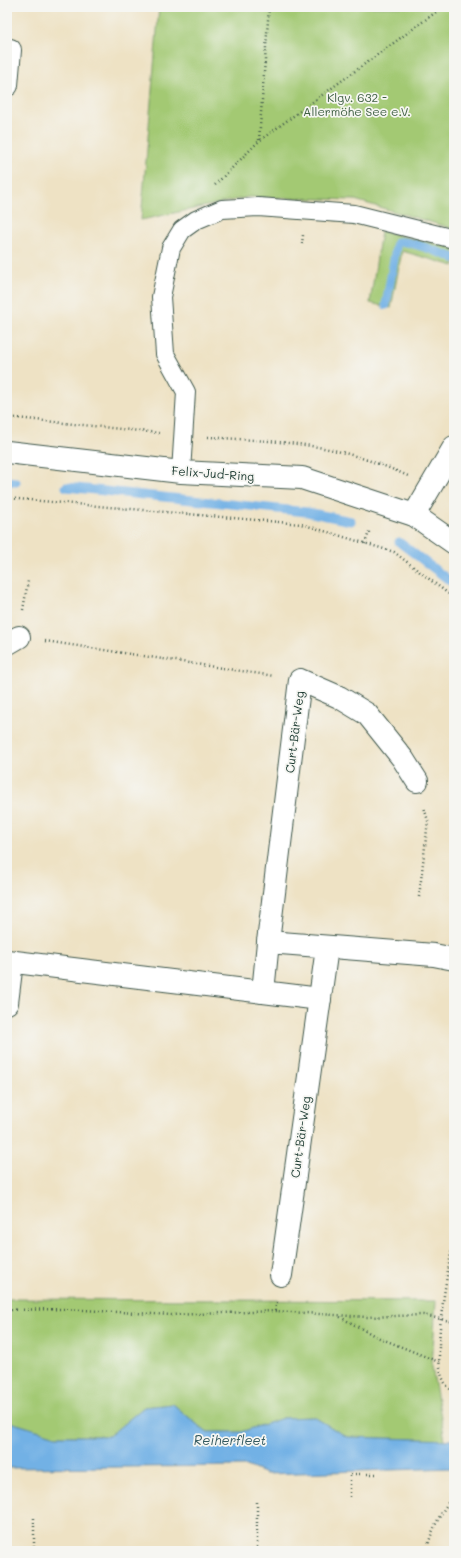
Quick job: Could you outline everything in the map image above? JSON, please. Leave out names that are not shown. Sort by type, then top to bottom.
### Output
[{"type":"street","points":[[7,85],[10,50]]},
{"type":"street","points":[[414,515],[454,447]]},
{"type":"street","name":"Felix-Jud-Ring","points":[[7,452],[181,472],[302,478],[414,515],[454,543]]},
{"type":"street","name":"Curt-Bär-Weg","points":[[263,992],[300,680],[339,697],[367,714],[404,758],[417,781]]},
{"type":"street","points":[[268,942],[327,948],[434,955],[454,959]]},
{"type":"street","name":"Curt-Bär-Weg","points":[[281,1274],[327,948]]},
{"type":"street","points":[[7,1003],[10,961],[320,999]]},
{"type":"lane","points":[[181,472],[186,392],[165,354],[160,297],[171,248],[182,230],[196,220],[222,209],[258,206],[354,214],[454,239]]},
{"type":"path","points":[[259,141],[269,7]]},
{"type":"path","points":[[196,220],[208,192],[259,141],[443,7]]},
{"type":"path","points":[[7,417],[184,435],[283,443],[332,450],[390,468],[430,486]]},
{"type":"path","points":[[7,498],[301,524],[394,552],[454,598]]},
{"type":"path","points":[[13,640],[300,680]]},
{"type":"path","points":[[417,781],[428,821],[419,898]]},
{"type":"path","points":[[454,1236],[441,1319],[439,1362],[444,1381],[454,1393]]},
{"type":"path","points":[[7,1310],[64,1309],[171,1315],[275,1311],[366,1317],[423,1315],[454,1322]]},
{"type":"path","points":[[337,1315],[377,1337],[439,1362]]},
{"type":"path","points":[[350,1497],[350,1474],[377,1474]]},
{"type":"path","points":[[257,1500],[257,1551]]},
{"type":"path","points":[[427,1551],[430,1536],[437,1520],[448,1502],[454,1500]]},
{"type":"path","points":[[34,1516],[34,1551]]},
{"type":"green space","name":"Klgv. 632 - Allermöhe See e.V.","points":[[159,7],[454,7],[454,229],[355,200],[249,197],[141,220]]},
{"type":"green space","points":[[381,231],[454,248],[454,266],[402,251],[391,308],[370,303]]},
{"type":"green space","points":[[7,1299],[436,1301],[432,1367],[445,1440],[347,1437],[314,1417],[283,1418],[241,1432],[206,1432],[173,1404],[144,1407],[109,1436],[56,1436],[7,1421]]},
{"type":"water","name":"Reiherfleet","points":[[173,1404],[206,1432],[241,1432],[283,1418],[314,1417],[347,1437],[454,1440],[454,1468],[266,1474],[247,1466],[7,1468],[7,1421],[56,1436],[109,1436],[144,1407]]},
{"type":"waterway","points":[[386,305],[397,242],[417,245],[454,258]]},
{"type":"waterway","points":[[7,481],[16,482]]},
{"type":"waterway","points":[[66,487],[307,512],[351,521]]},
{"type":"waterway","points":[[399,542],[454,584]]}]
